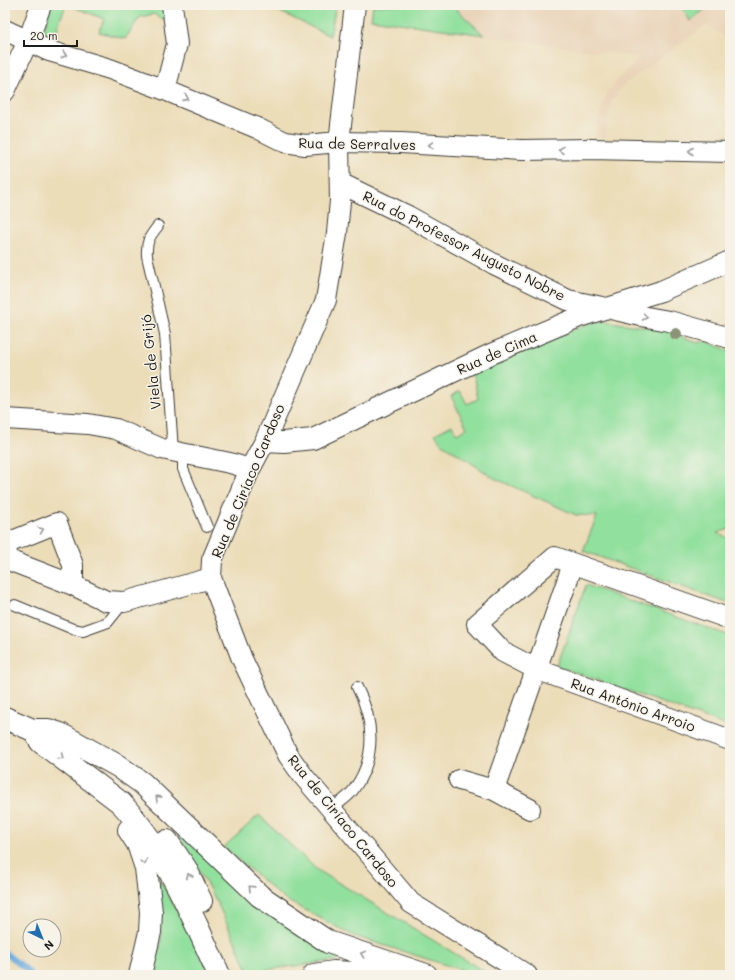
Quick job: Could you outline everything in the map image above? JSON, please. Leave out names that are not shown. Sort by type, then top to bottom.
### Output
[{"type":"main road","points":[[5,718],[33,730],[48,730],[54,732],[118,766],[142,783],[260,896],[328,942],[426,975]]},
{"type":"main road","points":[[33,730],[41,742],[121,802],[132,815],[161,856],[190,908],[219,975]]},
{"type":"main road","points":[[88,750],[132,794],[164,836],[186,869],[235,975]]},
{"type":"main road","points":[[94,783],[138,844],[146,868],[151,912],[150,932],[140,975]]},
{"type":"main road","points":[[314,975],[334,972],[398,975]]},
{"type":"street","points":[[5,91],[28,41],[41,5]]},
{"type":"street","points":[[165,90],[177,44],[172,5]]},
{"type":"street","name":"Rua de Ciríaco Cardoso","points":[[355,5],[339,142],[340,183],[337,233],[326,300],[265,442],[250,469],[212,560],[211,578],[242,659],[288,755],[304,777],[411,903],[526,975]]},
{"type":"street","name":"Rua de Serralves","points":[[5,30],[48,51],[110,69],[165,90],[257,128],[285,142],[305,145],[339,142],[401,143],[522,150],[590,149],[730,152]]},
{"type":"street","name":"Rua do Professor Augusto Nobre","points":[[340,183],[408,216],[494,264],[568,300],[669,321],[730,338]]},
{"type":"street","name":"Rua de Cima","points":[[265,442],[313,439],[491,354],[579,317],[661,291],[730,261]]},
{"type":"street","points":[[5,419],[88,424],[116,429],[162,449],[230,463],[250,469]]},
{"type":"street","points":[[5,544],[57,523],[74,565],[73,585]]},
{"type":"street","points":[[5,552],[11,561],[73,585],[106,601],[124,602],[211,578]]},
{"type":"street","name":"Rua António Arroio","points":[[573,564],[555,557],[477,624],[503,652],[536,669],[730,740]]},
{"type":"street","points":[[494,790],[573,564],[730,619]]},
{"type":"street","points":[[459,780],[494,790],[530,809]]},
{"type":"lane","name":"Viela de Grijó","points":[[158,226],[150,235],[146,246],[165,334],[178,453],[207,527]]},
{"type":"lane","points":[[15,605],[73,629],[83,631],[108,622],[124,602]]},
{"type":"lane","points":[[331,809],[354,790],[366,766],[370,753],[370,726],[368,712],[356,687]]},
{"type":"shaded area","points":[[373,5],[730,5],[730,40],[706,25],[649,66],[624,85],[612,101],[608,115],[606,137],[597,138],[598,120],[609,90],[619,78],[641,58],[413,25]]},
{"type":"green space","points":[[51,5],[66,5],[54,41],[47,36],[44,30]]},
{"type":"green space","points":[[69,5],[166,5],[169,20],[159,18],[154,14],[140,17],[125,39],[99,32],[104,19]]},
{"type":"green space","points":[[266,5],[336,5],[330,36]]},
{"type":"green space","points":[[373,5],[452,5],[484,35],[371,19]]},
{"type":"green space","points":[[681,5],[710,5],[690,21]]},
{"type":"green space","points":[[598,320],[666,330],[698,343],[705,341],[730,351],[730,529],[717,533],[730,539],[730,604],[583,551],[597,516],[576,515],[494,478],[442,444],[435,434],[452,425],[457,434],[467,428],[451,396],[460,391],[467,404],[478,399],[474,379],[470,372]]},
{"type":"green space","points":[[586,585],[730,636],[730,727],[557,666]]},
{"type":"green space","points":[[259,815],[316,869],[490,975],[478,975],[354,936],[284,899],[224,847]]},
{"type":"green space","points":[[176,831],[348,959],[249,972],[216,900]]},
{"type":"green space","points":[[159,878],[212,975],[151,975],[161,944]]},
{"type":"waterway","points":[[5,953],[27,970],[31,975]]}]
